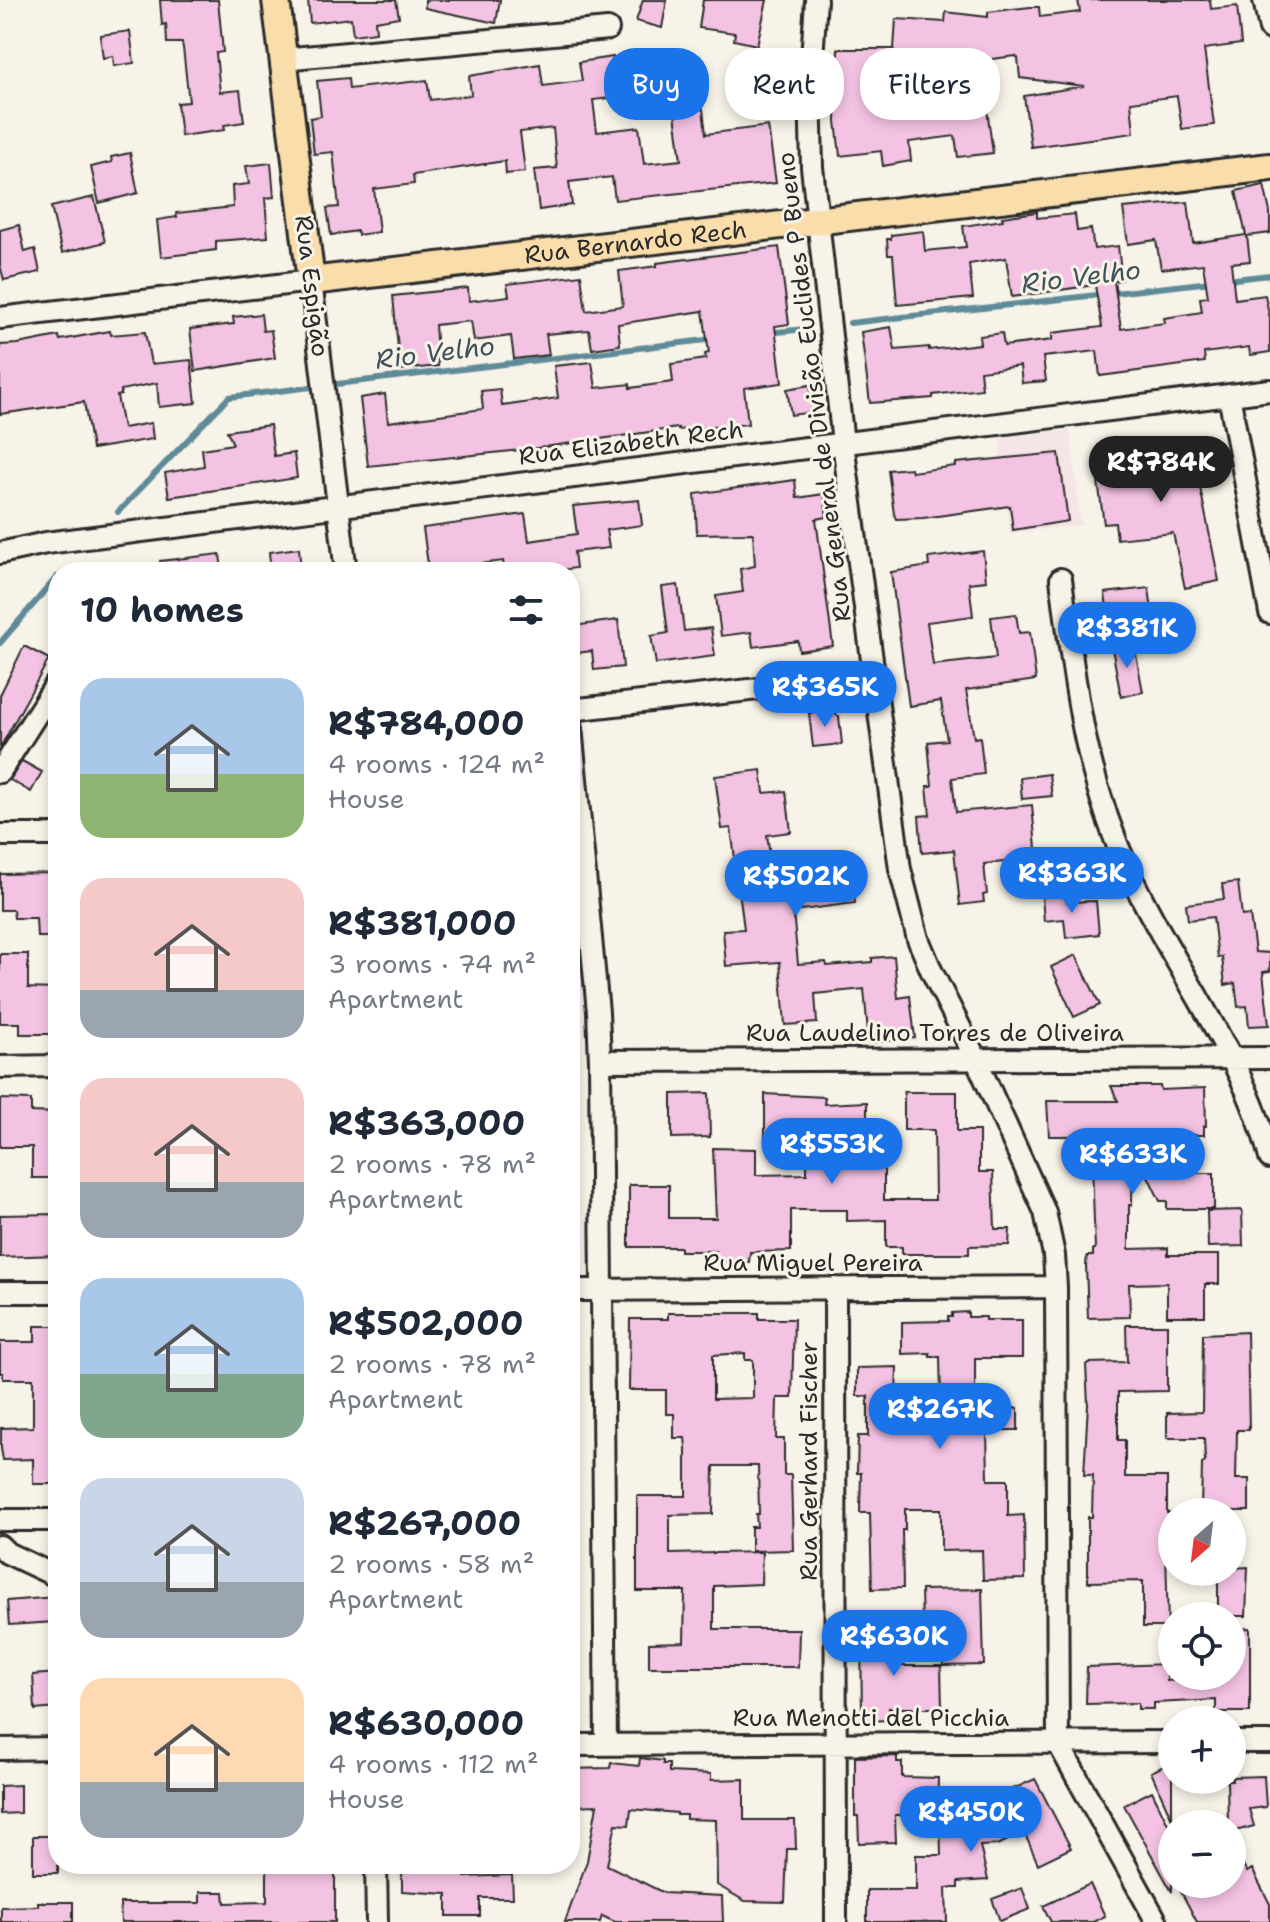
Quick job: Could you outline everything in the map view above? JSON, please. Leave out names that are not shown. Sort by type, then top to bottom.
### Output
[{"type":"main road","name":"Rua Espigão","points":[[276,0],[311,281]]},
{"type":"main road","name":"Rua Bernardo Rech","points":[[311,281],[1270,167]]},
{"type":"street","name":"Rua General de Divisão Euclides P Bueno","points":[[816,0],[810,123],[817,221],[843,443],[900,869],[908,905],[932,972],[976,1059],[1045,1212],[1054,1255],[1058,1743]]},
{"type":"street","points":[[1264,0],[1270,29]]},
{"type":"street","points":[[282,59],[608,29]]},
{"type":"street","name":"Rua Bernardo Rech","points":[[0,318],[311,281]]},
{"type":"street","name":"Rua Espigão","points":[[311,281],[345,562]]},
{"type":"street","name":"Rua Elizabeth Rech","points":[[0,553],[46,543],[1270,390]]},
{"type":"street","points":[[1229,395],[1270,613]]},
{"type":"street","points":[[1061,579],[1082,730],[1102,805],[1131,877],[1230,1058],[1252,1106],[1270,1158]]},
{"type":"street","points":[[580,712],[875,676]]},
{"type":"street","points":[[0,772],[48,697]]},
{"type":"street","points":[[580,820],[600,1061],[606,1745]]},
{"type":"street","points":[[0,835],[48,835]]},
{"type":"street","name":"Rua Laudelino Torres de Oliveira","points":[[600,1061],[1270,1058]]},
{"type":"street","points":[[0,1067],[48,1066]]},
{"type":"street","name":"Rua Miguel Pereira","points":[[580,1290],[1056,1287]]},
{"type":"street","name":"Rua Gerhard Fischer","points":[[835,1288],[836,1922]]},
{"type":"street","points":[[0,1292],[48,1292]]},
{"type":"street","points":[[0,1520],[48,1520]]},
{"type":"street","points":[[0,1546],[7,1553],[48,1572]]},
{"type":"street","name":"Rua Menotti del Picchia","points":[[580,1745],[1158,1742]]},
{"type":"street","points":[[1246,1742],[1270,1742]]},
{"type":"street","points":[[1058,1743],[1157,1922]]},
{"type":"street","points":[[0,1749],[48,1748]]},
{"type":"street","points":[[376,1874],[377,1922]]},
{"type":"shaded area","points":[[1070,430],[1081,525],[1010,533],[999,438]]},
{"type":"building","points":[[160,0],[218,0],[223,52],[216,53],[220,92],[240,90],[244,122],[224,125],[225,130],[181,136],[177,103],[189,102],[183,48],[182,43],[167,43]]},
{"type":"building","points":[[308,0],[396,0],[399,17],[375,21],[376,32],[353,35],[351,18],[310,23]]},
{"type":"building","points":[[425,0],[500,0],[496,23],[425,8]]},
{"type":"building","points":[[643,0],[667,0],[662,28],[636,21]]},
{"type":"building","points":[[703,0],[767,0],[757,45],[734,40],[735,33],[699,28]]},
{"type":"building","points":[[1078,0],[1210,0],[1211,9],[1237,6],[1241,44],[1204,49],[1214,125],[1182,129],[1177,96],[1131,102],[1134,133],[1031,147],[1024,96],[1084,86],[1020,78],[1018,58],[1000,58],[1000,48],[894,48],[896,19],[945,22],[946,12],[988,17],[988,12],[1030,7],[1039,7],[1040,17],[1080,12]]},
{"type":"building","points":[[130,31],[134,63],[114,66],[113,56],[103,58],[100,35]]},
{"type":"building","points":[[844,49],[860,49],[860,120],[988,120],[993,153],[958,157],[955,136],[909,142],[911,161],[883,166],[881,151],[840,156],[836,120],[844,120]]},
{"type":"building","points":[[604,58],[604,99],[593,100],[597,132],[639,127],[644,164],[681,160],[676,120],[704,120],[706,134],[768,126],[776,183],[615,200],[612,177],[569,182],[572,205],[539,210],[534,170],[557,168],[553,128],[520,132],[525,172],[506,174],[505,161],[413,175],[414,184],[374,189],[379,232],[331,235],[327,208],[339,207],[333,152],[314,154],[310,118],[321,116],[317,81],[348,78],[349,89],[427,80],[430,100],[471,95],[469,76],[540,64],[543,86],[582,81],[579,62]]},
{"type":"building","points":[[130,153],[138,193],[99,203],[91,167],[112,162],[111,157]]},
{"type":"building","points":[[271,163],[274,197],[265,198],[268,237],[216,241],[216,250],[161,257],[157,220],[177,217],[176,213],[233,207],[232,186],[249,184],[246,166]]},
{"type":"building","points":[[1264,185],[1270,212],[1270,233],[1247,236],[1250,261],[1231,263],[1235,299],[1265,295],[1270,319],[1270,352],[1250,355],[1249,347],[1204,353],[1205,362],[1100,376],[1097,351],[1043,357],[1046,381],[1022,383],[1020,366],[980,371],[982,389],[933,395],[933,398],[870,403],[861,332],[891,327],[895,350],[929,347],[929,350],[980,344],[979,336],[1002,333],[1004,346],[1052,340],[1052,333],[1102,327],[1095,285],[1012,297],[1006,258],[969,264],[973,298],[897,305],[893,255],[888,255],[887,239],[891,239],[891,235],[923,231],[925,251],[966,247],[963,226],[1037,212],[1037,218],[1075,214],[1077,231],[1091,229],[1094,249],[1118,246],[1122,280],[1114,281],[1121,329],[1165,323],[1164,318],[1202,312],[1200,298],[1208,297],[1203,264],[1161,269],[1156,240],[1128,244],[1123,208],[1188,202],[1193,243],[1246,235],[1236,191]]},
{"type":"building","points":[[94,197],[105,242],[62,253],[51,207]]},
{"type":"building","points":[[19,225],[25,252],[35,249],[40,272],[4,280],[0,265],[0,230]]},
{"type":"building","points":[[779,247],[789,324],[775,326],[782,383],[744,388],[748,424],[678,428],[530,449],[368,466],[360,398],[385,394],[388,422],[483,409],[481,391],[500,389],[502,406],[558,398],[554,366],[592,362],[596,388],[630,384],[630,388],[673,382],[671,364],[706,359],[705,354],[709,353],[703,311],[618,324],[620,345],[592,349],[589,330],[546,334],[549,355],[514,359],[511,336],[474,341],[471,321],[435,325],[438,366],[400,370],[393,296],[468,288],[469,301],[509,296],[507,284],[581,275],[586,311],[623,306],[619,271]]},
{"type":"building","points":[[261,314],[263,331],[271,330],[275,358],[195,371],[190,329],[234,324],[233,317]]},
{"type":"building","points":[[110,331],[111,335],[145,332],[151,364],[191,360],[196,403],[159,407],[157,383],[121,390],[121,395],[117,396],[123,428],[151,423],[153,439],[92,449],[84,402],[0,414],[0,345],[59,336],[60,340]]},
{"type":"building","points":[[810,385],[814,412],[791,415],[787,389]]},
{"type":"building","points":[[270,425],[274,456],[294,453],[297,478],[169,497],[165,473],[204,466],[202,449],[233,444],[227,431]]},
{"type":"building","points":[[1190,438],[1219,581],[1185,588],[1173,533],[1117,539],[1115,523],[1104,524],[1095,460],[1157,452],[1156,445]]},
{"type":"building","points":[[1059,453],[1068,521],[1013,530],[1010,506],[923,518],[896,519],[894,514],[888,470],[911,468],[912,472],[956,466],[956,463]]},
{"type":"building","points":[[795,480],[797,498],[824,494],[827,517],[816,519],[833,646],[799,651],[798,641],[753,647],[751,632],[721,636],[716,596],[743,592],[740,569],[755,566],[753,533],[697,534],[695,494]]},
{"type":"building","points":[[639,500],[642,525],[606,530],[609,548],[574,552],[575,562],[428,562],[423,528],[525,514],[529,541],[577,534],[573,506]]},
{"type":"building","points":[[299,548],[300,562],[270,562],[269,552]]},
{"type":"building","points":[[983,551],[986,581],[969,583],[973,616],[927,622],[933,665],[996,658],[991,617],[1016,614],[1019,633],[1030,632],[1036,680],[966,690],[974,738],[980,737],[984,774],[952,778],[956,812],[1032,805],[1037,859],[984,864],[987,894],[983,895],[984,902],[960,905],[954,850],[922,853],[919,816],[930,815],[927,786],[932,786],[928,742],[947,740],[941,701],[909,706],[891,572],[929,566],[928,558]]},
{"type":"building","points":[[220,554],[221,562],[160,562]]},
{"type":"building","points":[[678,585],[684,631],[711,628],[715,656],[656,664],[651,636],[668,633],[662,587]]},
{"type":"building","points":[[1149,588],[1152,611],[1108,616],[1105,593]]},
{"type":"building","points":[[618,620],[623,667],[594,670],[592,651],[580,653],[580,625]]},
{"type":"building","points":[[1134,644],[1143,692],[1121,697],[1112,648]]},
{"type":"building","points":[[24,646],[48,658],[0,748],[0,695]]},
{"type":"building","points":[[830,710],[839,717],[842,744],[813,747],[809,713]]},
{"type":"building","points":[[22,761],[42,772],[31,792],[10,780]]},
{"type":"building","points":[[761,770],[764,793],[786,791],[791,832],[767,835],[776,897],[806,894],[806,885],[853,880],[855,903],[793,911],[798,964],[826,962],[827,966],[872,962],[872,958],[894,956],[898,998],[910,996],[915,1038],[869,1043],[864,989],[815,994],[817,1023],[785,1025],[780,962],[726,966],[723,930],[744,929],[731,828],[722,829],[715,776]]},
{"type":"building","points":[[1049,774],[1052,796],[1022,799],[1020,778]]},
{"type":"building","points":[[1044,869],[1047,889],[1025,892],[1023,871]]},
{"type":"building","points":[[48,873],[48,937],[37,937],[36,918],[14,918],[13,910],[0,910],[0,874]]},
{"type":"building","points":[[1238,882],[1242,916],[1250,915],[1255,952],[1270,953],[1270,971],[1263,972],[1269,1025],[1249,1026],[1247,1006],[1238,1007],[1235,983],[1225,985],[1213,917],[1188,920],[1186,904],[1224,899],[1222,884]]},
{"type":"building","points":[[1066,895],[1067,902],[1096,901],[1099,934],[1066,938],[1064,919],[1044,921],[1042,897]]},
{"type":"building","points":[[0,954],[28,954],[28,988],[48,989],[48,1034],[20,1034],[20,1023],[0,1023]]},
{"type":"building","points":[[1076,955],[1100,1005],[1074,1017],[1051,967]]},
{"type":"building","points":[[1111,1086],[1160,1086],[1161,1090],[1205,1088],[1204,1135],[1142,1135],[1143,1165],[1133,1145],[1129,1249],[1168,1248],[1168,1255],[1219,1255],[1219,1284],[1205,1284],[1205,1316],[1167,1316],[1167,1283],[1129,1284],[1130,1317],[1088,1318],[1086,1265],[1087,1256],[1093,1256],[1095,1249],[1091,1136],[1049,1136],[1047,1101],[1118,1101]]},
{"type":"building","points":[[904,1092],[957,1092],[957,1131],[979,1131],[979,1172],[993,1172],[995,1229],[1010,1229],[1009,1245],[969,1246],[969,1254],[902,1254],[902,1247],[886,1247],[886,1220],[847,1221],[847,1210],[791,1210],[791,1251],[750,1252],[749,1262],[716,1262],[716,1251],[629,1247],[629,1185],[669,1185],[669,1218],[716,1218],[713,1148],[756,1149],[756,1175],[807,1174],[807,1141],[765,1141],[765,1094],[825,1097],[824,1104],[867,1102],[867,1151],[884,1151],[884,1200],[935,1200],[934,1130],[904,1130]]},
{"type":"building","points":[[709,1093],[710,1137],[672,1138],[672,1094]]},
{"type":"building","points":[[0,1099],[31,1100],[31,1112],[48,1113],[48,1178],[32,1178],[32,1147],[0,1147]]},
{"type":"building","points":[[1214,1173],[1214,1209],[1167,1209],[1167,1201],[1160,1201],[1147,1174]]},
{"type":"building","points":[[1242,1210],[1243,1246],[1208,1247],[1207,1211]]},
{"type":"building","points":[[48,1214],[48,1255],[0,1257],[0,1215]]},
{"type":"building","points":[[968,1312],[968,1317],[986,1317],[986,1320],[1022,1320],[1022,1358],[975,1358],[975,1397],[981,1397],[982,1408],[1018,1408],[1018,1430],[987,1430],[988,1480],[1008,1480],[1008,1516],[1024,1515],[1025,1579],[983,1580],[982,1550],[941,1551],[941,1509],[905,1509],[905,1530],[902,1530],[903,1588],[872,1589],[870,1513],[860,1513],[861,1473],[857,1473],[858,1436],[868,1436],[868,1396],[857,1396],[857,1368],[897,1367],[896,1397],[941,1397],[940,1357],[930,1357],[930,1353],[902,1354],[902,1322],[948,1321],[952,1313]]},
{"type":"building","points":[[668,1313],[759,1313],[759,1319],[794,1319],[792,1398],[777,1398],[776,1439],[784,1439],[784,1475],[791,1475],[793,1550],[751,1551],[751,1527],[757,1527],[756,1514],[759,1514],[758,1466],[714,1466],[713,1514],[670,1515],[670,1554],[762,1552],[761,1584],[714,1586],[714,1629],[799,1629],[798,1667],[649,1667],[649,1643],[684,1642],[685,1591],[637,1591],[637,1496],[686,1496],[686,1447],[685,1438],[674,1438],[674,1414],[666,1414],[666,1390],[629,1390],[630,1319],[668,1319]],"holes":[[[745,1353],[745,1360],[753,1360],[753,1398],[713,1399],[713,1355]]]},
{"type":"building","points":[[1126,1325],[1167,1325],[1167,1391],[1118,1392],[1118,1440],[1125,1440],[1125,1477],[1167,1477],[1167,1498],[1158,1498],[1158,1586],[1167,1586],[1167,1602],[1158,1602],[1158,1627],[1143,1627],[1143,1581],[1088,1582],[1088,1517],[1092,1517],[1093,1475],[1084,1475],[1088,1404],[1086,1365],[1127,1362]]},
{"type":"building","points":[[35,1326],[48,1326],[48,1484],[33,1484],[33,1459],[3,1460],[1,1449],[1,1428],[33,1427],[33,1379],[3,1379],[3,1373],[0,1373],[0,1342],[35,1342]]},
{"type":"building","points":[[1247,1332],[1249,1430],[1237,1430],[1236,1479],[1249,1479],[1249,1511],[1246,1511],[1246,1498],[1201,1498],[1204,1438],[1167,1438],[1167,1413],[1202,1412],[1203,1334]]},
{"type":"building","points":[[1248,1567],[1246,1616],[1246,1602],[1218,1602],[1218,1586],[1246,1586]]},
{"type":"building","points":[[982,1589],[984,1665],[943,1666],[942,1628],[922,1627],[921,1590]]},
{"type":"building","points":[[48,1598],[48,1622],[9,1625],[7,1601]]},
{"type":"building","points":[[861,1628],[898,1628],[899,1666],[941,1666],[942,1708],[889,1708],[890,1720],[862,1721]]},
{"type":"building","points":[[1246,1628],[1250,1628],[1250,1712],[1246,1712],[1246,1706],[1216,1706],[1216,1700],[1154,1703],[1154,1709],[1138,1709],[1138,1703],[1086,1704],[1087,1667],[1158,1664],[1158,1690],[1246,1690]]},
{"type":"building","points":[[48,1674],[48,1709],[35,1710],[33,1675]]},
{"type":"building","points":[[897,1756],[897,1762],[902,1762],[902,1777],[938,1778],[937,1815],[895,1815],[896,1842],[859,1843],[858,1816],[855,1816],[855,1757]]},
{"type":"building","points":[[640,1758],[663,1761],[663,1764],[669,1764],[669,1772],[711,1774],[711,1780],[744,1779],[744,1820],[795,1820],[796,1849],[787,1849],[785,1902],[745,1901],[717,1885],[716,1820],[686,1819],[686,1815],[677,1813],[631,1809],[629,1825],[616,1824],[607,1865],[664,1893],[722,1896],[723,1922],[615,1922],[602,1916],[600,1922],[565,1922],[587,1861],[597,1805],[580,1806],[580,1769],[610,1768],[611,1763],[639,1766]]},
{"type":"building","points":[[1158,1769],[1158,1788],[1151,1772]]},
{"type":"building","points":[[1264,1776],[1266,1807],[1249,1809],[1254,1826],[1246,1828],[1246,1810],[1228,1810],[1227,1794],[1246,1794],[1246,1777]]},
{"type":"building","points":[[1035,1779],[1071,1848],[1038,1864],[1024,1832],[998,1845],[980,1846],[988,1880],[958,1882],[958,1888],[946,1888],[947,1922],[867,1922],[867,1890],[916,1890],[916,1855],[941,1855],[940,1816],[982,1815],[984,1796],[1002,1794]]},
{"type":"building","points":[[20,1785],[20,1813],[0,1814],[0,1786]]},
{"type":"building","points":[[1152,1791],[1161,1810],[1158,1810],[1158,1867],[1124,1805]]},
{"type":"building","points":[[1161,1794],[1172,1794],[1172,1810],[1168,1810]]},
{"type":"building","points":[[33,1836],[48,1836],[48,1873],[33,1873]]},
{"type":"building","points":[[1252,1869],[1270,1904],[1270,1922],[1197,1922],[1184,1898],[1246,1898],[1246,1870]]},
{"type":"building","points":[[267,1874],[335,1874],[335,1922],[121,1922],[120,1903],[200,1903],[200,1892],[224,1892],[225,1903],[267,1902]]},
{"type":"building","points":[[402,1874],[465,1874],[465,1877],[512,1875],[513,1898],[480,1898],[480,1916],[447,1916],[447,1894],[402,1891]]},
{"type":"building","points":[[1090,1884],[1105,1916],[1093,1922],[1051,1922],[1043,1906]]},
{"type":"building","points":[[1022,1888],[1030,1909],[1000,1921],[992,1899]]},
{"type":"building","points":[[38,1902],[73,1902],[73,1922],[1,1922],[1,1907],[38,1906]]},
{"type":"waterway","name":"Rio Velho","points":[[1226,280],[1270,275]]},
{"type":"waterway","name":"Rio Velho","points":[[850,323],[1211,282]]},
{"type":"waterway","name":"Rio Velho","points":[[768,333],[805,329]]},
{"type":"waterway","name":"Rio Velho","points":[[118,512],[229,397],[714,339]]},
{"type":"waterway","name":"Rio Velho","points":[[0,643],[48,587]]}]
